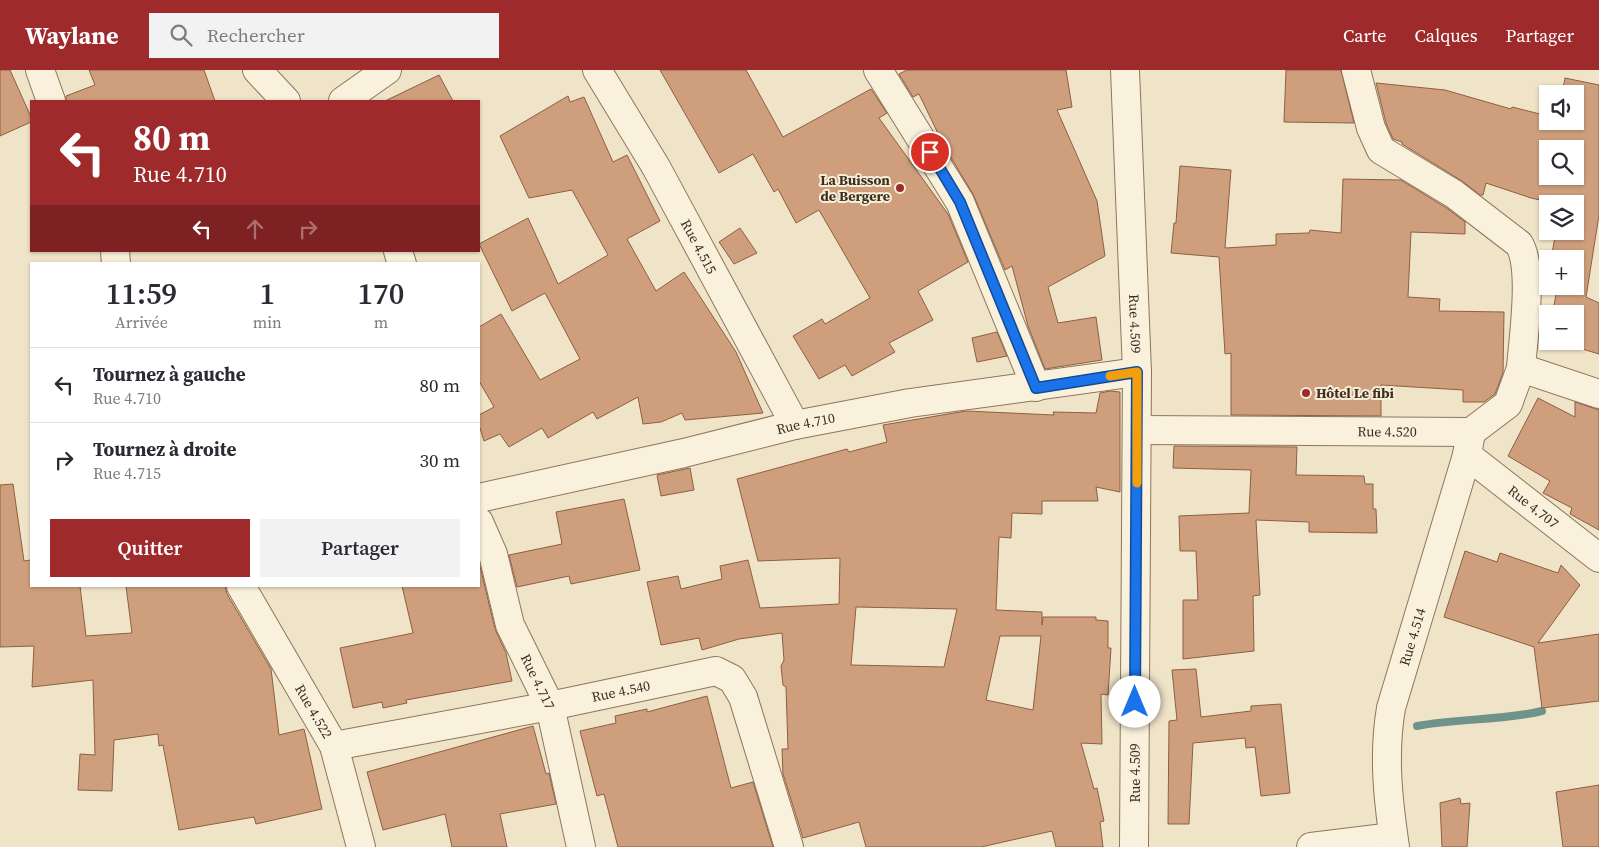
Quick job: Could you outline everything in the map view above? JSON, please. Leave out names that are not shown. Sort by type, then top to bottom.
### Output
[{"type":"street","points":[[40,70],[51,100]]},
{"type":"street","points":[[257,70],[285,100]]},
{"type":"street","points":[[345,100],[387,70]]},
{"type":"street","name":"Rue 4.515","points":[[597,70],[656,167],[795,425]]},
{"type":"street","points":[[878,70],[960,202],[1036,388]]},
{"type":"street","name":"Rue 4.509","points":[[1125,70],[1137,372],[1134,847]]},
{"type":"street","points":[[1356,70],[1370,128],[1380,150],[1454,194],[1520,244],[1523,250],[1527,280],[1521,368],[1508,404],[1469,443]]},
{"type":"street","points":[[1521,368],[1599,394]]},
{"type":"street","name":"Rue 4.710","points":[[480,498],[684,453],[795,425],[910,404],[1036,388],[1137,372]]},
{"type":"street","name":"Rue 4.520","points":[[1137,430],[1469,443]]},
{"type":"street","name":"Rue 4.707","points":[[1469,443],[1599,558]]},
{"type":"street","name":"Rue 4.514","points":[[1394,842],[1386,781],[1386,738],[1391,708],[1469,443]]},
{"type":"street","name":"Rue 4.717","points":[[480,524],[493,554],[510,625],[550,706],[581,847]]},
{"type":"street","name":"Rue 4.522","points":[[242,587],[334,746],[361,847]]},
{"type":"street","name":"Rue 4.540","points":[[334,746],[550,706],[716,671],[732,680],[743,697],[789,847]]},
{"type":"street","points":[[1311,847],[1394,842]]},
{"type":"building","points":[[0,70],[10,70],[30,115],[30,122],[0,136]]},
{"type":"building","points":[[89,70],[204,70],[215,100],[66,100],[66,96],[95,85]]},
{"type":"building","points":[[660,70],[746,70],[783,137],[871,89],[887,113],[879,118],[948,214],[968,262],[918,291],[933,320],[889,343],[895,352],[852,376],[845,365],[819,379],[793,336],[822,319],[825,324],[870,298],[819,210],[796,223],[778,189],[774,192],[753,154],[719,173]]},
{"type":"building","points":[[907,70],[1066,70],[1072,107],[1057,110],[1097,201],[1105,256],[1048,287],[1058,323],[1096,317],[1102,360],[1045,369],[1028,326],[1012,266],[1005,270],[973,194],[944,146],[919,94],[913,97],[899,74]]},
{"type":"building","points":[[1286,70],[1341,70],[1354,123],[1284,122]]},
{"type":"building","points":[[439,75],[452,100],[387,100]]},
{"type":"building","points":[[1565,78],[1599,85],[1599,215],[1586,297],[1599,303],[1599,354],[1584,350],[1584,305],[1554,305],[1556,295],[1584,295],[1584,250],[1553,250],[1554,240],[1584,240],[1584,195],[1539,195],[1539,200],[1486,183],[1483,195],[1480,195],[1462,181],[1402,144],[1402,142],[1393,139],[1386,123],[1376,83],[1445,90],[1511,109],[1512,107],[1539,114],[1539,130],[1584,130],[1584,85],[1564,85]]},
{"type":"building","points":[[568,96],[570,102],[584,97],[613,162],[627,155],[660,221],[627,239],[656,291],[684,272],[736,352],[763,413],[685,420],[682,413],[661,422],[643,424],[638,397],[597,419],[593,412],[548,438],[542,428],[509,447],[500,434],[484,441],[480,428],[480,414],[494,407],[480,383],[480,326],[501,314],[540,380],[580,359],[545,293],[512,311],[480,243],[528,218],[558,284],[608,255],[572,190],[529,198],[500,136]]},
{"type":"building","points":[[1180,166],[1231,170],[1225,248],[1276,245],[1276,234],[1309,233],[1310,230],[1341,233],[1343,179],[1401,180],[1445,207],[1465,222],[1465,234],[1411,232],[1408,297],[1440,299],[1439,311],[1504,312],[1503,373],[1495,394],[1484,402],[1463,402],[1463,390],[1381,385],[1381,416],[1231,415],[1231,353],[1225,354],[1219,257],[1171,253],[1174,223],[1176,223]]},
{"type":"building","points":[[740,228],[757,253],[734,264],[719,242]]},
{"type":"building","points":[[997,332],[1007,356],[977,362],[972,338]]},
{"type":"building","points":[[1120,392],[1120,492],[1096,487],[1098,501],[1042,501],[1042,514],[1012,513],[1011,538],[999,537],[996,610],[1042,612],[1042,625],[1043,617],[1096,617],[1096,620],[1108,621],[1108,648],[1111,648],[1108,695],[1101,694],[1102,744],[1081,743],[1094,789],[1097,788],[1104,821],[1100,822],[1103,847],[1056,847],[1052,831],[981,847],[866,847],[859,822],[803,838],[783,774],[782,749],[788,749],[786,687],[783,685],[781,666],[784,660],[782,633],[739,639],[702,650],[699,638],[661,645],[647,582],[678,576],[681,589],[722,579],[720,566],[748,560],[760,608],[839,604],[840,558],[758,561],[737,479],[847,449],[849,452],[887,442],[883,425],[966,411],[1054,415],[1053,412],[1096,413],[1100,393]],"holes":[[[856,607],[957,609],[944,667],[851,665]],[[1000,636],[1041,636],[1033,710],[986,700]]]},
{"type":"building","points":[[1538,398],[1575,417],[1575,402],[1599,410],[1599,530],[1570,514],[1572,508],[1543,493],[1550,481],[1508,456]]},
{"type":"building","points":[[1174,446],[1297,447],[1296,475],[1364,476],[1365,484],[1373,484],[1373,509],[1376,509],[1377,533],[1309,532],[1309,522],[1256,520],[1260,595],[1253,596],[1254,651],[1183,659],[1183,600],[1198,600],[1196,551],[1180,551],[1179,516],[1249,513],[1251,470],[1173,468]]},
{"type":"building","points":[[690,468],[694,490],[661,496],[657,475]]},
{"type":"building","points":[[13,484],[24,561],[30,560],[30,587],[80,587],[86,636],[132,633],[126,587],[225,587],[227,594],[271,669],[279,735],[304,729],[322,809],[256,824],[254,817],[179,830],[163,745],[159,746],[158,734],[114,740],[112,791],[78,790],[80,754],[95,755],[93,680],[32,687],[34,646],[0,647],[0,485]]},
{"type":"building","points":[[624,499],[640,570],[571,584],[569,576],[517,587],[509,555],[562,544],[556,512]]},
{"type":"building","points":[[1465,551],[1497,562],[1500,553],[1558,573],[1561,565],[1580,585],[1538,643],[1599,634],[1599,701],[1542,708],[1534,647],[1444,617]]},
{"type":"building","points":[[480,566],[495,629],[506,653],[512,681],[406,700],[407,703],[383,708],[382,702],[353,708],[340,648],[413,633],[402,587],[480,587]]},
{"type":"building","points":[[1196,669],[1201,717],[1251,711],[1251,706],[1281,704],[1290,793],[1261,796],[1255,747],[1246,748],[1245,738],[1193,743],[1189,824],[1168,824],[1169,721],[1177,720],[1172,670]]},
{"type":"building","points":[[707,696],[731,788],[753,782],[773,847],[618,847],[604,794],[597,796],[580,731],[616,723],[615,716],[647,709],[647,712]]},
{"type":"building","points":[[533,726],[546,774],[549,773],[556,804],[500,814],[507,847],[452,847],[445,814],[383,830],[367,772]]},
{"type":"building","points":[[1599,785],[1599,847],[1563,847],[1556,792]]},
{"type":"building","points":[[1460,798],[1461,804],[1470,803],[1467,847],[1442,847],[1440,803]]},
{"type":"waterway","points":[[1417,726],[1542,711]]},
{"type":"slow traffic","points":[[1110,376],[1137,372],[1137,483]]},
{"type":"place","name":"La Buisson de Bergere","points":[[900,188]]},
{"type":"place","name":"Hôtel Le fibi","points":[[1306,393]]},
{"type":"route","points":[[930,152],[960,202],[1036,388],[1137,372],[1135,702]]}]
